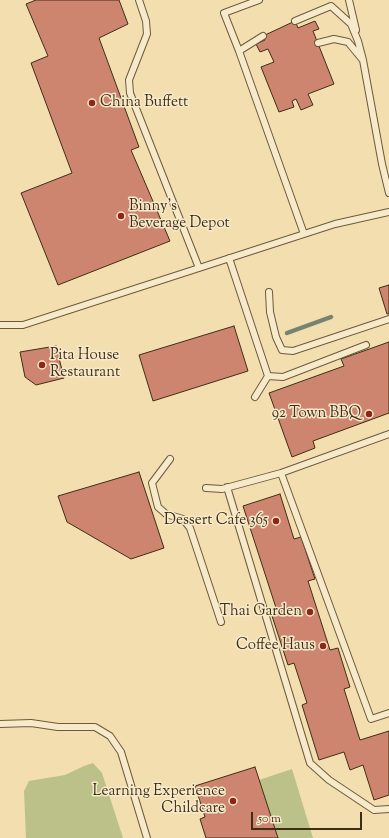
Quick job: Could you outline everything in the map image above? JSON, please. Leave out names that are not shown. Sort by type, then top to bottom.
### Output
[{"type":"lane","points":[[139,0],[146,21],[147,34],[129,80],[130,93],[199,268]]},
{"type":"lane","points":[[259,0],[224,13],[304,234]]},
{"type":"lane","points":[[349,0],[363,60],[382,164],[389,193]]},
{"type":"lane","points":[[295,21],[331,6],[351,24],[358,41]]},
{"type":"lane","points":[[239,51],[263,36]]},
{"type":"lane","points":[[318,43],[334,40],[348,42],[363,60]]},
{"type":"lane","points":[[0,325],[23,324],[335,224],[389,212]]},
{"type":"lane","points":[[229,258],[268,376]]},
{"type":"lane","points":[[269,292],[270,312],[276,337],[282,350],[293,351],[389,319]]},
{"type":"lane","points":[[268,376],[282,377],[366,345]]},
{"type":"lane","points":[[255,397],[268,376]]},
{"type":"lane","points":[[206,488],[222,489],[281,474],[389,434]]},
{"type":"lane","points":[[170,459],[152,483],[158,507],[166,514],[183,519],[190,528],[222,622]]},
{"type":"lane","points":[[281,474],[371,719],[389,713]]},
{"type":"lane","points":[[227,487],[310,763],[329,780],[374,810],[389,809]]},
{"type":"lane","points":[[0,724],[31,723],[58,727],[95,727],[110,736],[121,752],[147,838]]},
{"type":"green space","points":[[93,763],[102,773],[123,838],[26,838],[24,791],[29,781],[65,775]]},
{"type":"green space","points":[[292,769],[313,838],[278,838],[259,780]]},
{"type":"building","points":[[36,0],[119,0],[128,24],[99,38],[139,147],[131,150],[170,241],[58,285],[21,193],[72,173],[31,63],[48,56],[26,4]]},
{"type":"building","points":[[295,21],[298,28],[315,21],[319,29],[313,31],[334,84],[308,94],[313,105],[301,110],[296,99],[292,101],[294,107],[279,112],[261,67],[274,62],[268,49],[260,52],[256,44],[265,40],[263,36]]},
{"type":"building","points":[[389,285],[389,314],[387,314],[379,288]]},
{"type":"building","points":[[234,326],[248,371],[153,401],[139,355]]},
{"type":"building","points":[[389,342],[389,413],[313,441],[315,448],[292,457],[269,393],[344,366],[341,359]]},
{"type":"building","name":"Pita House Restaurant","points":[[56,346],[64,378],[36,385],[25,377],[20,352]]},
{"type":"building","points":[[139,472],[164,548],[131,559],[67,522],[58,496]]},
{"type":"building","points":[[280,494],[294,539],[301,537],[315,579],[308,581],[330,650],[338,648],[350,687],[344,689],[360,740],[389,731],[389,795],[374,800],[363,765],[350,770],[344,752],[319,760],[302,705],[307,703],[294,663],[288,665],[272,616],[278,614],[243,506]]},
{"type":"building","name":"Learning Experience Childcare","points":[[255,767],[278,838],[206,838],[200,819],[205,817],[195,786]]},
{"type":"waterway","points":[[287,333],[331,317]]},
{"type":"place","name":"China Buffett","points":[[92,103]]},
{"type":"place","name":"Binny's Beverage Depot","points":[[121,216]]},
{"type":"place","name":"Pita House Restaurant","points":[[42,365]]},
{"type":"place","name":"92 Town BBQ","points":[[369,414]]},
{"type":"place","name":"Dessert Cafe 365","points":[[276,521]]},
{"type":"place","name":"Thai Garden","points":[[310,612]]},
{"type":"place","name":"Coffee Haus","points":[[323,646]]},
{"type":"place","name":"Learning Experience Childcare","points":[[233,801]]}]
